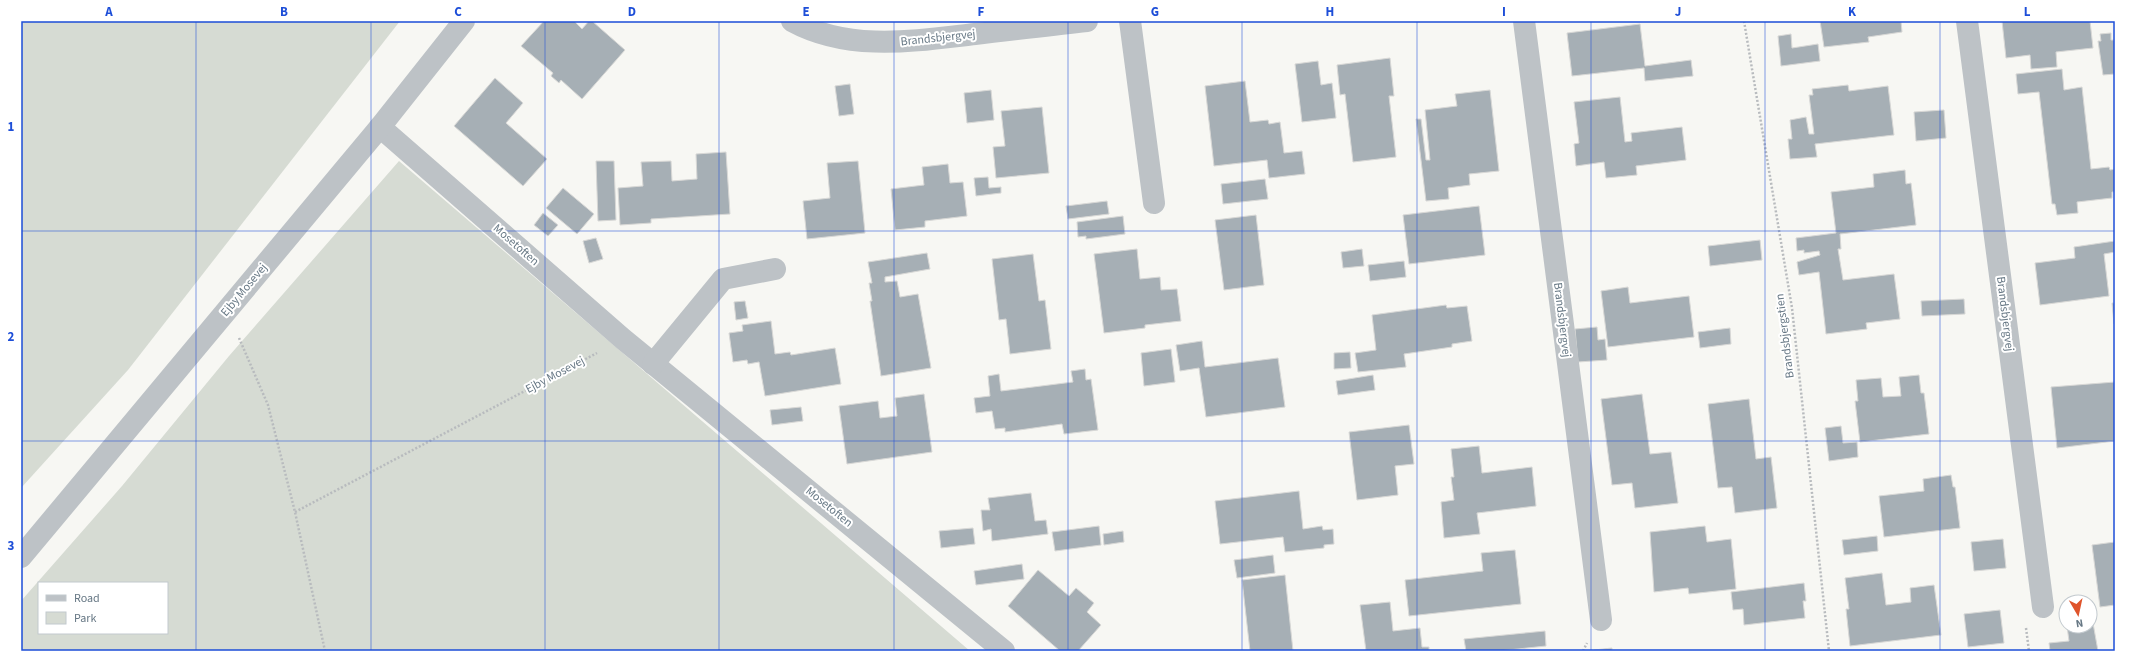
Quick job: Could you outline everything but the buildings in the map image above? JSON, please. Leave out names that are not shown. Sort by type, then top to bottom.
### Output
[{"type":"street","name":"Ejby Mosevej","points":[[21,557],[380,127],[464,21]]},
{"type":"street","name":"Brandsbjergvej","points":[[792,21],[801,26],[850,40],[899,43],[1087,21]]},
{"type":"street","points":[[1130,21],[1154,203]]},
{"type":"street","name":"Brandsbjergvej","points":[[1524,21],[1601,620]]},
{"type":"street","name":"Brandsbjergvej","points":[[1967,21],[2043,607]]},
{"type":"street","name":"Mosetoften","points":[[380,127],[623,339],[1004,651]]},
{"type":"street","points":[[653,364],[723,279],[775,269]]},
{"type":"path","name":"Brandsbjergstien","points":[[1744,21],[1792,308],[1829,651]]},
{"type":"path","points":[[227,310],[268,406],[295,512],[325,651]]},
{"type":"path","name":"Ejby Mosevej","points":[[295,512],[623,339]]},
{"type":"green space","points":[[21,21],[400,21],[128,370],[21,488]]},
{"type":"green space","points":[[399,161],[970,651],[21,651],[21,601],[122,486],[229,356]]}]
